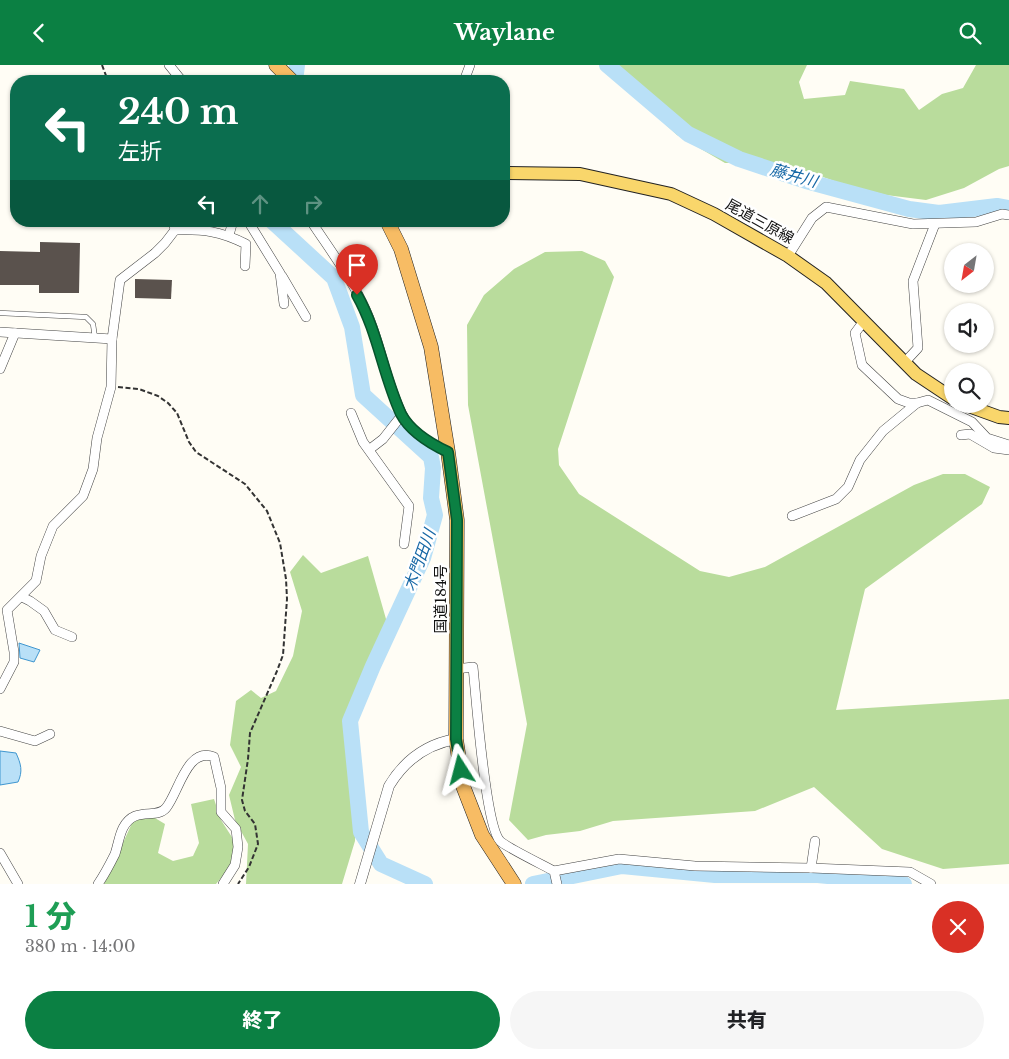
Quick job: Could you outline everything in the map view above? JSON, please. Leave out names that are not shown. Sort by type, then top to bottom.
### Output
[{"type":"highway","name":"国道184号","points":[[390,227],[401,249],[431,347],[457,520],[456,739],[463,786],[482,835],[512,881]]},
{"type":"main road","name":"尾道三原線","points":[[510,173],[580,174],[671,194],[714,214],[788,256],[826,283],[916,374],[944,393]]},
{"type":"main road","points":[[986,413],[1009,419]]},
{"type":"street","points":[[169,65],[177,75]]},
{"type":"street","points":[[788,256],[812,218],[826,207],[913,224],[976,222],[1002,214],[1009,215]]},
{"type":"street","points":[[905,363],[918,348],[913,281],[935,224]]},
{"type":"street","points":[[0,689],[14,662],[14,652],[3,616],[36,581],[41,555],[53,526],[83,496],[93,469],[97,438],[111,387],[112,339],[120,280],[160,248],[173,227]]},
{"type":"street","points":[[188,227],[229,235],[246,244],[245,266]]},
{"type":"street","points":[[229,235],[231,227]]},
{"type":"street","points":[[252,227],[306,317]]},
{"type":"street","points":[[315,227],[338,262],[366,312],[402,415],[418,433],[434,445],[448,452]]},
{"type":"street","points":[[280,273],[284,304]]},
{"type":"street","points":[[864,321],[856,333],[862,365],[898,399],[909,403],[928,400],[972,423],[987,438],[1009,445]]},
{"type":"street","points":[[0,332],[112,339]]},
{"type":"street","points":[[0,369],[15,333]]},
{"type":"street","points":[[792,516],[836,499],[848,487],[860,460],[883,431],[917,403]]},
{"type":"street","points":[[351,413],[363,441],[409,506],[404,545]]},
{"type":"street","points":[[370,449],[383,439],[402,415]]},
{"type":"street","points":[[961,435],[970,434],[994,447],[1009,450]]},
{"type":"street","points":[[22,597],[44,611],[55,629],[72,637]]},
{"type":"street","points":[[456,669],[473,667],[478,727],[492,823],[500,841],[554,871],[619,859],[695,866],[910,872],[931,884]]},
{"type":"street","points":[[0,731],[35,741],[50,733]]},
{"type":"street","points":[[360,884],[389,786],[405,763],[442,741],[456,739]]},
{"type":"street","points":[[98,884],[115,853],[124,827],[132,817],[143,813],[157,813],[165,809],[191,762],[199,755],[206,754],[214,757],[218,770],[221,788],[221,812],[236,829],[238,847],[235,865],[223,884]]},
{"type":"street","points":[[812,868],[815,841]]},
{"type":"street","points":[[0,853],[18,884]]},
{"type":"street","points":[[554,871],[557,884]]},
{"type":"lane","points":[[0,313],[86,317],[93,325],[95,338]]},
{"type":"path","points":[[111,387],[139,389],[158,396],[168,403],[177,413],[189,442],[196,452],[246,484],[268,511],[280,543],[287,599],[282,655],[278,671],[250,733],[242,800],[245,811],[255,824],[258,844],[249,867],[238,884]]},
{"type":"green space","points":[[601,65],[807,65],[799,82],[804,99],[845,95],[850,81],[904,89],[919,110],[942,94],[963,88],[976,65],[1009,65],[1009,166],[999,169],[964,188],[926,200],[886,195],[840,183],[783,163],[725,163],[677,135]]},
{"type":"green space","points":[[582,251],[605,261],[614,277],[558,449],[559,465],[579,494],[700,571],[729,577],[765,567],[914,485],[943,474],[965,474],[990,487],[982,504],[865,589],[836,710],[1009,699],[1009,864],[943,869],[882,849],[814,787],[755,811],[613,821],[580,831],[546,835],[528,840],[509,820],[527,724],[468,405],[467,325],[484,295],[514,269],[545,252]]},
{"type":"green space","points":[[303,555],[321,573],[368,556],[388,626],[344,716],[350,785],[356,815],[355,841],[342,884],[246,884],[248,844],[235,820],[229,795],[241,767],[230,745],[236,701],[251,690],[261,698],[276,691],[293,656],[302,611],[290,572]]},
{"type":"green space","points":[[214,799],[221,820],[235,842],[230,867],[216,884],[104,884],[133,821],[150,815],[165,824],[158,853],[173,861],[193,856],[199,843],[191,804]]},
{"type":"water","points":[[19,643],[40,650],[34,662],[20,658]]},
{"type":"water","points":[[0,751],[16,753],[21,767],[18,782],[0,785]]},
{"type":"building","points":[[40,242],[80,243],[79,293],[39,293],[39,285],[0,285],[0,251],[40,252]]},
{"type":"building","points":[[135,279],[172,280],[171,299],[135,298]]},
{"type":"waterway","name":"木門田川","points":[[296,75],[297,65]]},
{"type":"waterway","name":"藤井川","points":[[607,65],[688,134],[739,159],[806,181],[909,209],[939,213],[997,206],[1009,208]]},
{"type":"waterway","name":"木門田川","points":[[279,227],[334,278],[352,327],[363,395],[431,457],[433,468],[431,498],[435,515],[423,558],[350,721],[361,832],[381,864],[425,884]]},
{"type":"waterway","name":"木門田川","points":[[533,884],[622,866],[715,875],[818,875],[904,884]]},
{"type":"route","points":[[357,295],[366,312],[402,415],[418,433],[434,445],[448,452],[457,520],[456,739],[461,770]]}]
